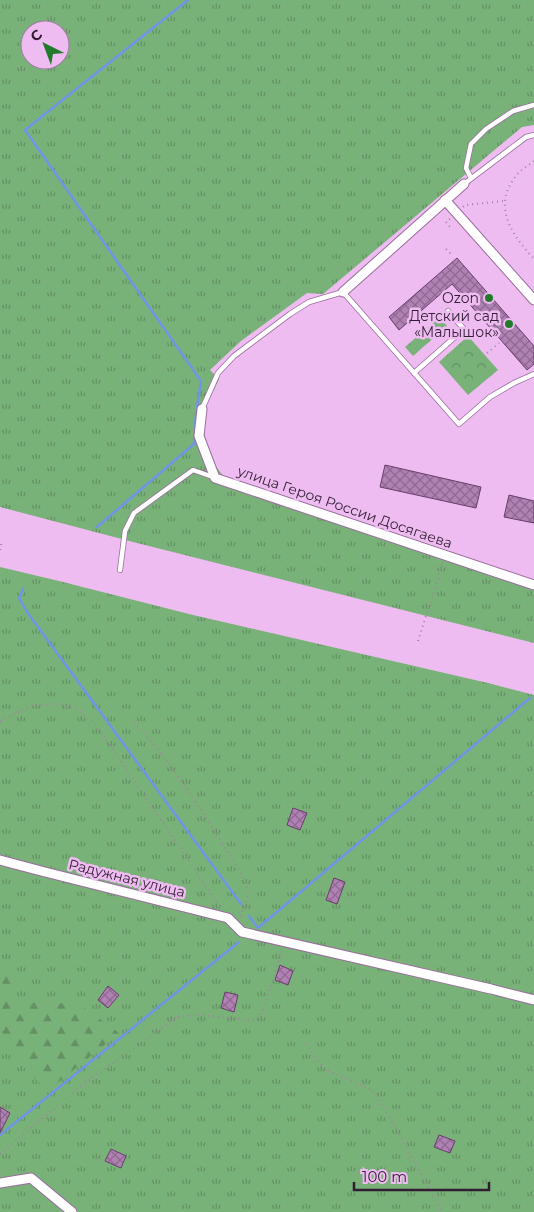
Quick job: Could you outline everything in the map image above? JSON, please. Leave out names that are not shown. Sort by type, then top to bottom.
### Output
[{"type":"street","points":[[343,292],[467,181]]},
{"type":"street","points":[[445,200],[534,300]]},
{"type":"street","points":[[202,409],[199,436],[215,478]]},
{"type":"street","name":"улица Героя России Досягаева","points":[[215,478],[534,585]]},
{"type":"street","name":"Радужная улица","points":[[0,860],[228,918]]},
{"type":"street","points":[[228,918],[242,932],[534,1000]]},
{"type":"street","points":[[0,1183],[31,1178],[72,1212]]},
{"type":"lane","points":[[467,181],[466,168],[471,144],[486,129],[513,111],[534,105]]},
{"type":"lane","points":[[467,181],[526,137],[534,135]]},
{"type":"lane","points":[[202,409],[218,373],[234,356],[309,302],[343,292],[459,424],[490,397],[534,374]]},
{"type":"lane","points":[[414,373],[464,329],[448,310]]},
{"type":"lane","points":[[120,570],[125,531],[134,513],[193,470],[215,478]]},
{"type":"path","points":[[534,161],[516,176],[506,195],[505,201],[506,213],[512,231],[534,259]]},
{"type":"path","points":[[465,205],[505,201]]},
{"type":"path","points":[[446,248],[452,255]]},
{"type":"path","points":[[487,353],[499,342]]},
{"type":"path","points":[[0,550],[2,541]]},
{"type":"path","points":[[418,641],[446,555]]},
{"type":"path","points":[[0,721],[33,704],[61,704],[79,711],[97,726],[228,918]]},
{"type":"path","points":[[134,722],[152,741],[194,799],[238,868],[248,890],[241,914],[242,932]]},
{"type":"path","points":[[0,1154],[81,1086],[177,1017],[200,1015],[250,1020],[257,1018],[262,1014],[265,1006],[284,942]]},
{"type":"path","points":[[306,1044],[324,1068],[372,1090],[389,1116],[443,1212]]},
{"type":"green space","points":[[0,0],[534,0],[534,125],[522,127],[323,294],[307,293],[241,341],[210,370],[219,379],[204,411],[205,443],[212,461],[223,476],[220,482],[534,582],[534,643],[0,507]]},
{"type":"green space","points":[[440,317],[447,326],[413,356],[405,347]]},
{"type":"green space","points":[[468,336],[498,370],[468,395],[439,362]]},
{"type":"green space","points":[[0,567],[193,615],[534,695],[534,1212],[0,1212]]},
{"type":"green space","points":[[0,969],[15,980],[16,998],[25,1002],[51,1004],[77,1002],[119,1033],[49,1090],[37,1081],[13,1056],[3,1031],[0,1031]]},
{"type":"building","points":[[457,258],[534,346],[534,364],[527,370],[452,284],[399,330],[389,317]]},
{"type":"building","points":[[385,465],[481,487],[476,508],[380,487]]},
{"type":"building","points":[[509,495],[534,501],[534,523],[504,517]]},
{"type":"building","points":[[293,808],[307,813],[300,830],[287,825]]},
{"type":"building","points":[[334,878],[345,882],[337,904],[326,900]]},
{"type":"building","points":[[280,965],[293,971],[288,985],[275,980]]},
{"type":"building","points":[[108,986],[119,995],[108,1008],[98,1000]]},
{"type":"building","points":[[225,992],[238,995],[234,1012],[221,1008]]},
{"type":"building","points":[[0,1107],[10,1113],[0,1133]]},
{"type":"building","points":[[439,1135],[455,1141],[450,1153],[434,1147]]},
{"type":"building","points":[[111,1149],[126,1156],[121,1168],[105,1161]]},
{"type":"waterway","points":[[97,527],[194,444],[201,381],[25,130],[188,0]]},
{"type":"waterway","points":[[23,589],[19,598],[27,612],[241,904]]},
{"type":"waterway","points":[[249,916],[258,928],[530,698]]},
{"type":"waterway","points":[[0,1135],[239,942]]},
{"type":"place","name":"Ozon","points":[[489,298]]},
{"type":"place","name":"Детский сад «Малышок»","points":[[509,324]]}]
